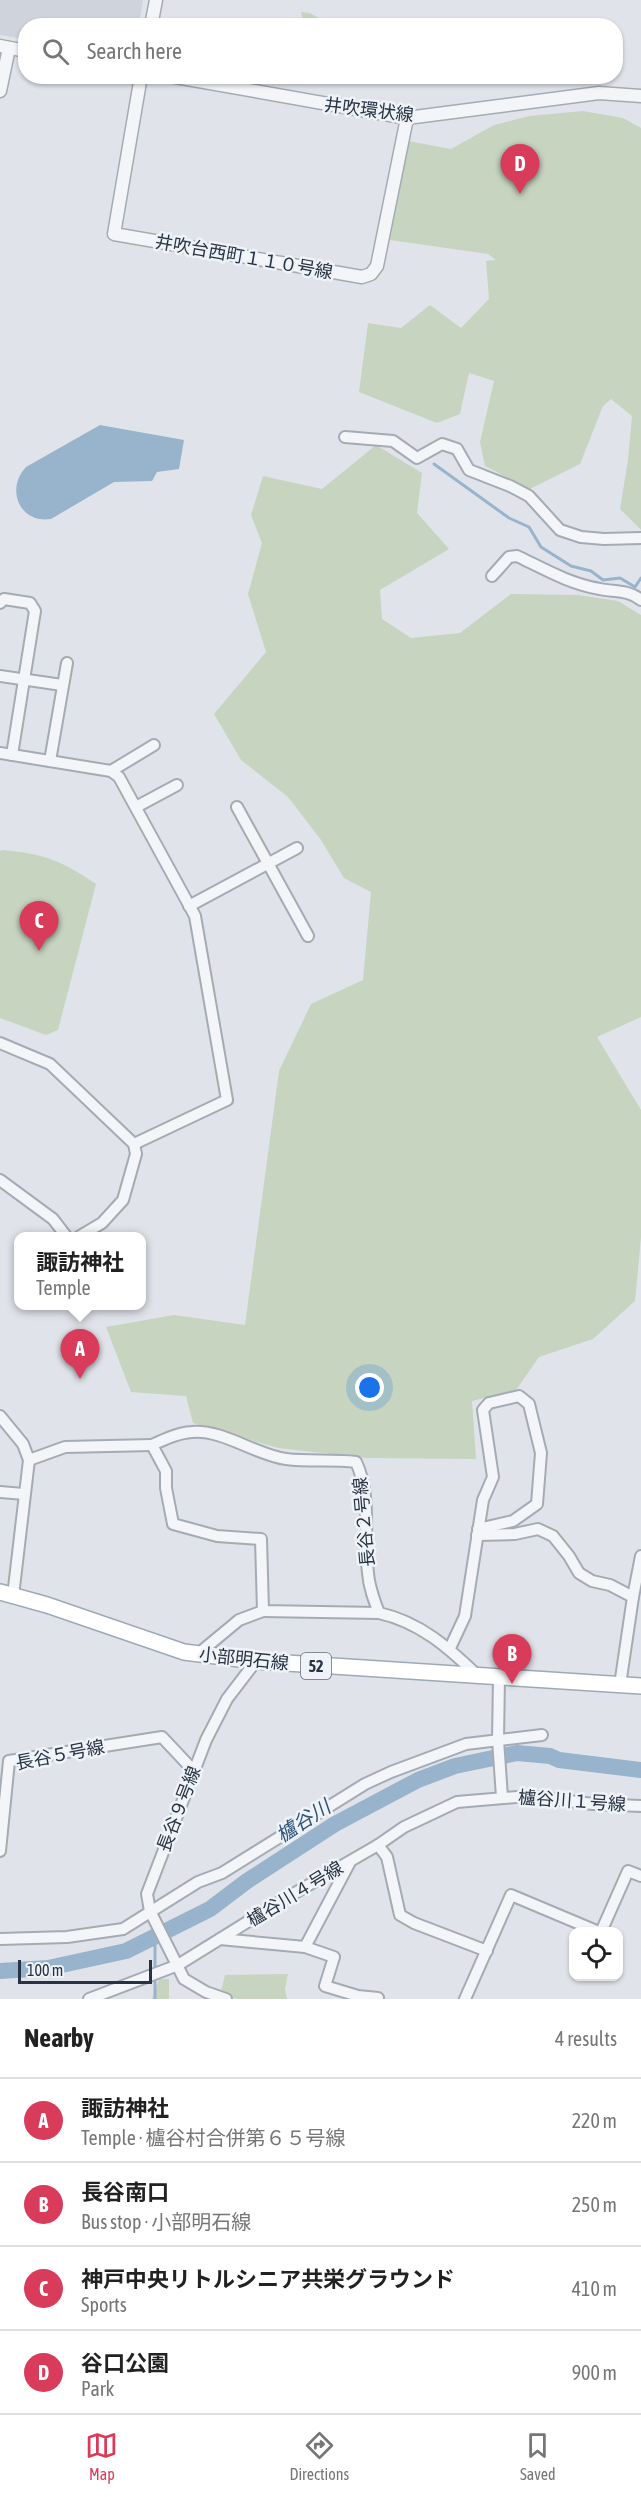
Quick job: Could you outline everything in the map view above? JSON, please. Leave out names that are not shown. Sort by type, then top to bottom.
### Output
[{"type":"main road","name":"小部明石線","points":[[6,1594],[184,1652],[256,1661],[641,1686]]},
{"type":"street","points":[[153,18],[156,0]]},
{"type":"street","points":[[0,92],[5,47]]},
{"type":"street","name":"井吹台西町１１０号線","points":[[140,84],[114,234],[362,277],[372,274],[378,266],[407,118]]},
{"type":"street","name":"井吹環状線","points":[[215,84],[407,118],[599,93],[641,96]]},
{"type":"street","points":[[345,437],[393,441],[417,458],[442,444],[457,449],[469,470],[530,496],[560,530],[581,537],[604,539],[641,537]]},
{"type":"street","points":[[492,576],[508,557],[517,556],[562,579],[601,590],[621,591],[641,600]]},
{"type":"street","points":[[0,603],[4,599],[30,603],[34,611],[12,755]]},
{"type":"street","points":[[50,761],[67,663]]},
{"type":"street","points":[[0,676],[62,685]]},
{"type":"street","points":[[111,771],[154,745]]},
{"type":"street","points":[[0,753],[111,771],[119,777],[195,916],[227,1100],[134,1144]]},
{"type":"street","points":[[136,807],[177,785]]},
{"type":"street","points":[[237,807],[308,936]]},
{"type":"street","points":[[189,906],[297,848]]},
{"type":"street","points":[[0,1043],[50,1064],[134,1144],[136,1154],[123,1200],[102,1223],[87,1232]]},
{"type":"street","points":[[0,1180],[53,1219],[63,1232]]},
{"type":"street","points":[[450,1648],[465,1616],[478,1532],[483,1500],[493,1477],[483,1410],[489,1403],[519,1396],[529,1404],[541,1453],[537,1504],[513,1521],[478,1532]]},
{"type":"street","points":[[0,1416],[23,1444],[29,1460],[6,1594]]},
{"type":"street","name":"長谷２号線","points":[[152,1445],[195,1431],[217,1436],[267,1456],[288,1460],[356,1462],[362,1475],[371,1592],[379,1613]]},
{"type":"street","points":[[29,1460],[65,1447],[152,1445],[166,1471],[166,1488],[173,1524],[217,1536],[261,1539],[263,1611]]},
{"type":"street","points":[[0,1492],[24,1494]]},
{"type":"street","points":[[478,1532],[494,1536],[538,1529],[553,1536],[579,1573],[592,1581],[610,1585],[633,1597]]},
{"type":"street","points":[[620,1685],[641,1556]]},
{"type":"street","points":[[198,1654],[239,1620],[263,1611],[379,1613],[416,1626],[450,1648],[478,1676]]},
{"type":"street","name":"長谷９号線","points":[[150,1911],[147,1894],[193,1770],[227,1699],[256,1661]]},
{"type":"street","points":[[500,1677],[498,1740],[502,1797]]},
{"type":"street","points":[[0,1939],[67,1937],[123,1929],[198,1882],[222,1873],[365,1784],[466,1744],[542,1735]]},
{"type":"street","name":"長谷５号線","points":[[0,1851],[3,1785],[9,1761],[162,1737],[193,1770]]},
{"type":"street","name":"櫨谷川１号線","points":[[502,1797],[528,1796],[593,1804],[641,1806]]},
{"type":"street","name":"櫨谷川４号線","points":[[92,1999],[178,1965],[378,1845],[404,1827],[457,1802],[502,1797]]},
{"type":"street","points":[[378,1845],[387,1857],[400,1915],[414,1923],[487,1951]]},
{"type":"street","points":[[305,1947],[350,1861]]},
{"type":"street","points":[[602,1927],[628,1871],[641,1876]]},
{"type":"street","points":[[465,1999],[511,1895],[588,1927]]},
{"type":"street","points":[[150,1911],[184,1979],[206,1992],[226,1999]]},
{"type":"street","points":[[220,1939],[305,1947],[334,1957],[325,1986],[358,1996],[378,1998]]},
{"type":"shaded area","points":[[0,0],[143,0],[140,18],[18,18],[18,38],[0,35]]},
{"type":"green space","points":[[301,12],[310,13],[318,18],[302,18]]},
{"type":"green space","points":[[583,111],[623,118],[641,128],[641,530],[620,509],[632,416],[611,399],[603,406],[580,464],[530,489],[485,466],[480,442],[494,381],[469,373],[460,414],[437,423],[359,392],[368,323],[401,328],[430,305],[461,328],[489,299],[486,261],[496,260],[488,254],[390,240],[408,141],[451,149],[494,125],[529,116]]},
{"type":"green space","points":[[376,445],[422,473],[417,513],[449,549],[380,590],[382,619],[411,638],[460,633],[511,594],[578,595],[618,601],[641,615],[641,1017],[597,1037],[641,1110],[641,1237],[635,1301],[593,1339],[539,1357],[516,1390],[472,1401],[476,1459],[366,1458],[278,1448],[193,1423],[186,1396],[131,1392],[106,1327],[174,1315],[245,1325],[279,1071],[311,1004],[363,980],[371,892],[344,878],[321,840],[288,797],[241,760],[214,714],[266,652],[248,594],[262,543],[251,515],[263,476],[322,489]]},
{"type":"green space","points":[[0,851],[41,856],[72,869],[96,884],[58,1030],[46,1035],[0,1018]]},
{"type":"green space","points":[[288,1974],[285,1989],[287,1999],[237,1999],[205,1989],[205,1985],[221,1991],[225,1975]]},
{"type":"green space","points":[[159,1979],[169,1979],[169,1999],[152,1999]]},
{"type":"water","points":[[100,425],[184,440],[179,469],[157,472],[152,481],[114,482],[51,519],[40,519],[24,511],[19,503],[17,485],[26,467]]},
{"type":"waterway","points":[[434,464],[509,518],[529,527],[541,547],[571,566],[591,571],[603,580],[620,578],[635,587],[641,578]]},
{"type":"waterway","name":"櫨谷川","points":[[0,1971],[48,1968],[126,1951],[210,1909],[247,1881],[335,1824],[418,1780],[455,1766],[517,1753],[641,1770]]},
{"type":"waterway","points":[[155,1936],[155,1970]]},
{"type":"waterway","points":[[155,1977],[155,1999]]},
{"type":"place","name":"谷口公園","points":[[520,194]]},
{"type":"place","name":"神戸中央リトルシニア共栄グラウンド","points":[[39,951]]},
{"type":"place","name":"諏訪神社","points":[[80,1379]]},
{"type":"place","name":"長谷南口","points":[[512,1684]]}]
